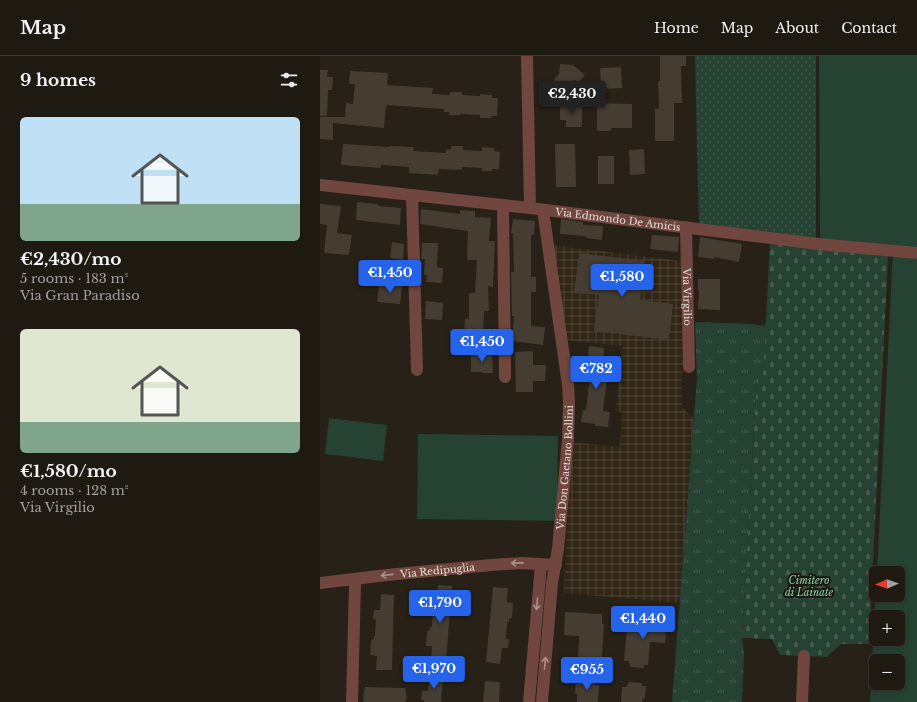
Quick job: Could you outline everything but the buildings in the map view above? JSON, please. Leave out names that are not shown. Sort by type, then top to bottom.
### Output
[{"type":"street","points":[[527,56],[530,208]]},
{"type":"street","name":"Via Edmondo De Amicis","points":[[320,185],[530,208],[818,244],[917,253]]},
{"type":"street","points":[[412,195],[417,370]]},
{"type":"street","points":[[502,205],[505,377]]},
{"type":"street","name":"Via Don Gaetano Bollini","points":[[542,702],[552,583],[556,565],[568,439],[570,403],[543,210]]},
{"type":"street","name":"Via Virgilio","points":[[686,228],[689,367]]},
{"type":"street","name":"Via Redipuglia","points":[[320,583],[491,565],[522,563],[556,565]]},
{"type":"street","points":[[529,702],[541,565]]},
{"type":"street","points":[[352,702],[356,579]]},
{"type":"street","points":[[802,702],[804,656]]},
{"type":"shaded area","points":[[552,245],[681,261],[683,322],[682,407],[694,419],[680,603],[564,593],[570,442],[620,447],[622,412],[616,411],[622,346],[565,340]]},
{"type":"green space","points":[[695,56],[816,56],[816,241],[699,226]]},
{"type":"green space","points":[[819,56],[917,56],[917,702],[870,702],[871,690],[905,690],[905,654],[873,654],[873,646],[905,646],[905,610],[875,610],[875,602],[905,602],[905,566],[877,566],[893,248],[820,241]]},
{"type":"green space","name":"Cimitero di Lainate","points":[[770,244],[888,256],[873,566],[869,566],[869,602],[871,602],[871,610],[869,610],[869,644],[841,644],[827,657],[780,655],[772,639],[742,638],[757,375],[763,374]]},
{"type":"green space","points":[[695,322],[766,326],[763,375],[757,376],[742,638],[744,653],[742,702],[672,702],[697,378]]},
{"type":"green space","points":[[329,418],[387,425],[383,461],[325,454]]},
{"type":"green space","points":[[418,434],[558,436],[557,521],[417,519]]}]
